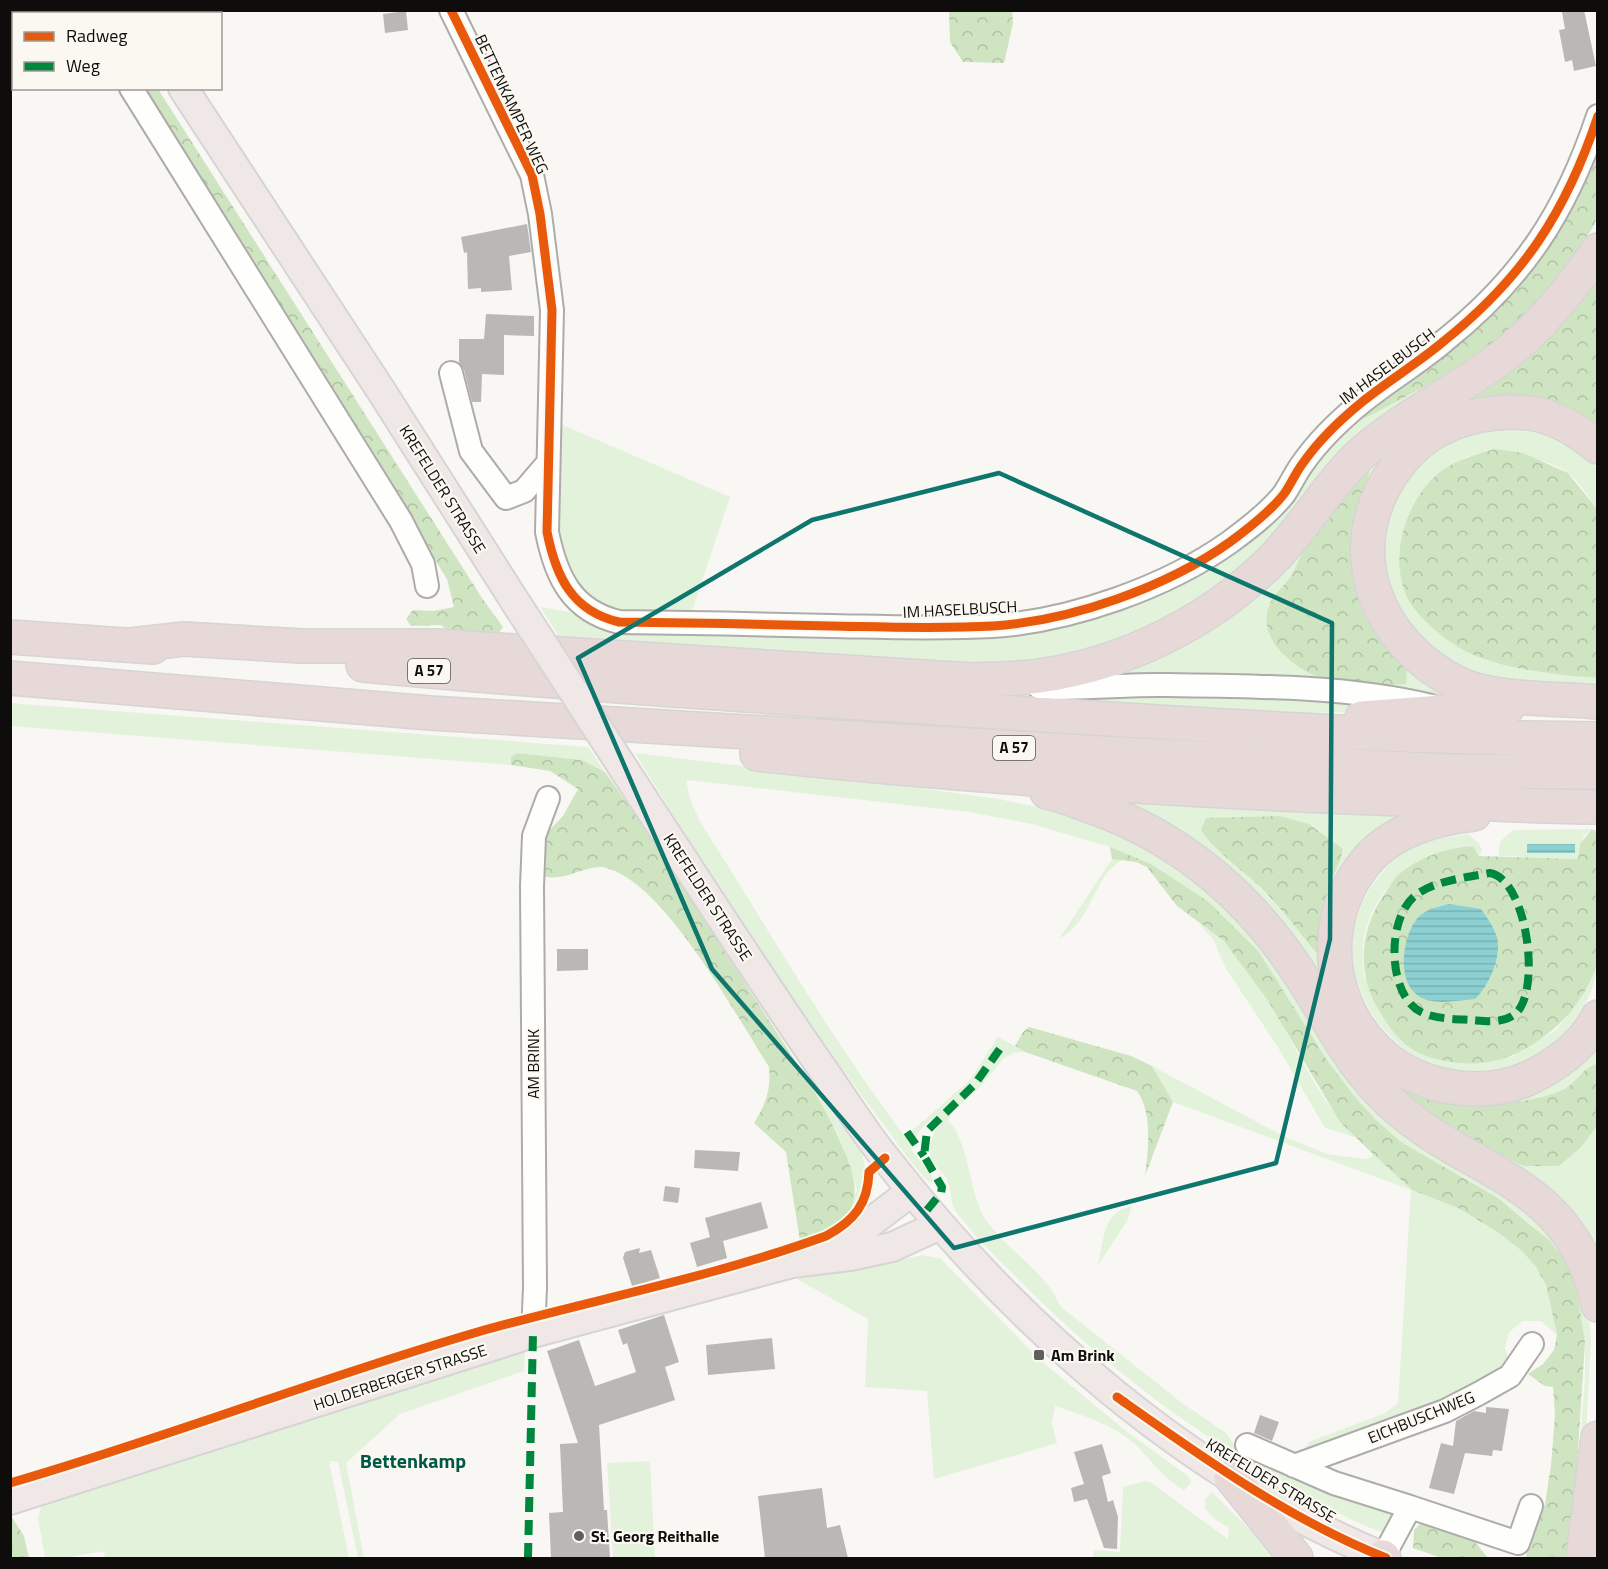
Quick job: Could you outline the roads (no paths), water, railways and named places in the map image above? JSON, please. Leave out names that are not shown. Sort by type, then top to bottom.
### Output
[{"type":"highway","points":[[131,645],[184,639],[301,646],[436,646],[971,680],[1039,676],[1084,666],[1131,651],[1175,633],[1225,600],[1271,561],[1361,454],[1393,429],[1496,362],[1542,321],[1574,285],[1598,250]]},
{"type":"highway","points":[[1598,447],[1574,427],[1538,414],[1500,411],[1458,420],[1425,436],[1404,457],[1381,493],[1373,513],[1367,543],[1369,574],[1378,605],[1408,650],[1433,669],[1460,685],[1499,694],[1598,702]]},
{"type":"highway","name":"A 57","points":[[10,637],[131,645],[532,680],[1183,724],[1444,738],[1598,739]]},
{"type":"highway","name":"A 57","points":[[10,678],[430,713],[1183,758],[1444,771],[1598,772]]},
{"type":"highway","points":[[1183,724],[1271,718],[1357,718],[1447,709],[1598,702]]},
{"type":"highway","points":[[430,713],[825,761],[1102,784],[1514,807],[1598,807]]},
{"type":"highway","points":[[825,761],[914,778],[1006,786],[1052,793],[1146,829],[1194,859],[1226,885],[1261,919],[1309,987],[1350,1057],[1380,1092],[1422,1129],[1531,1193],[1555,1215],[1573,1237],[1593,1281],[1598,1305]]},
{"type":"highway","points":[[1514,807],[1504,811],[1452,816],[1416,828],[1388,842],[1365,863],[1347,892],[1336,924],[1334,958],[1341,992],[1356,1025],[1377,1053],[1422,1080],[1467,1090],[1507,1086],[1548,1070],[1576,1047],[1598,1017]]},
{"type":"highway","points":[[1583,1558],[1598,1438]]},
{"type":"highway","points":[[1231,1477],[1296,1558]]},
{"type":"main road","name":"KREFELDER STRASSE","points":[[184,90],[785,1015],[885,1158],[940,1225],[1043,1332],[1117,1397],[1231,1477],[1334,1536],[1383,1558]]},
{"type":"main road","name":"HOLDERBERGER STRASSE","points":[[792,1263],[862,1229],[912,1191]]},
{"type":"main road","name":"HOLDERBERGER STRASSE","points":[[10,1500],[533,1333],[792,1263],[850,1256],[892,1247],[940,1225]]},
{"type":"street","name":"BETTENKAMPER WEG","points":[[451,10],[532,175],[544,241],[552,310],[548,463]]},
{"type":"street","points":[[132,90],[401,521],[423,564],[427,586]]},
{"type":"street","name":"IM HASELBUSCH","points":[[548,463],[547,532],[553,562],[565,586],[579,602],[598,617],[619,622],[997,626],[1054,616],[1123,597],[1177,573],[1228,543],[1262,517],[1284,494],[1302,464],[1324,437],[1355,407],[1443,342],[1496,295],[1530,255],[1562,206],[1585,154],[1598,116]]},
{"type":"street","points":[[451,373],[471,451],[506,498],[524,491],[548,463]]},
{"type":"street","points":[[971,680],[1044,687],[1166,685],[1349,692],[1385,695],[1447,709]]},
{"type":"street","name":"AM BRINK","points":[[533,1333],[535,1288],[532,886],[534,836],[548,798]]},
{"type":"street","name":"EICHBUSCHWEG","points":[[1294,1466],[1445,1411],[1510,1376],[1532,1344]]},
{"type":"street","points":[[1247,1445],[1334,1483],[1518,1542],[1531,1506]]},
{"type":"street","points":[[1383,1558],[1410,1507]]},
{"type":"water","points":[[1527,844],[1575,844],[1575,853],[1527,853]]},
{"type":"water","points":[[1449,904],[1481,909],[1496,934],[1498,954],[1489,979],[1475,999],[1447,1002],[1426,1000],[1412,990],[1407,982],[1404,960],[1407,938],[1419,917],[1431,909]]},
{"type":"place","name":"Am Brink","points":[[1039,1355]]},
{"type":"place","name":"St. Georg Reithalle","points":[[579,1536]]},
{"type":"district","name":"Bettenkamp","points":[[413,1461]]}]
